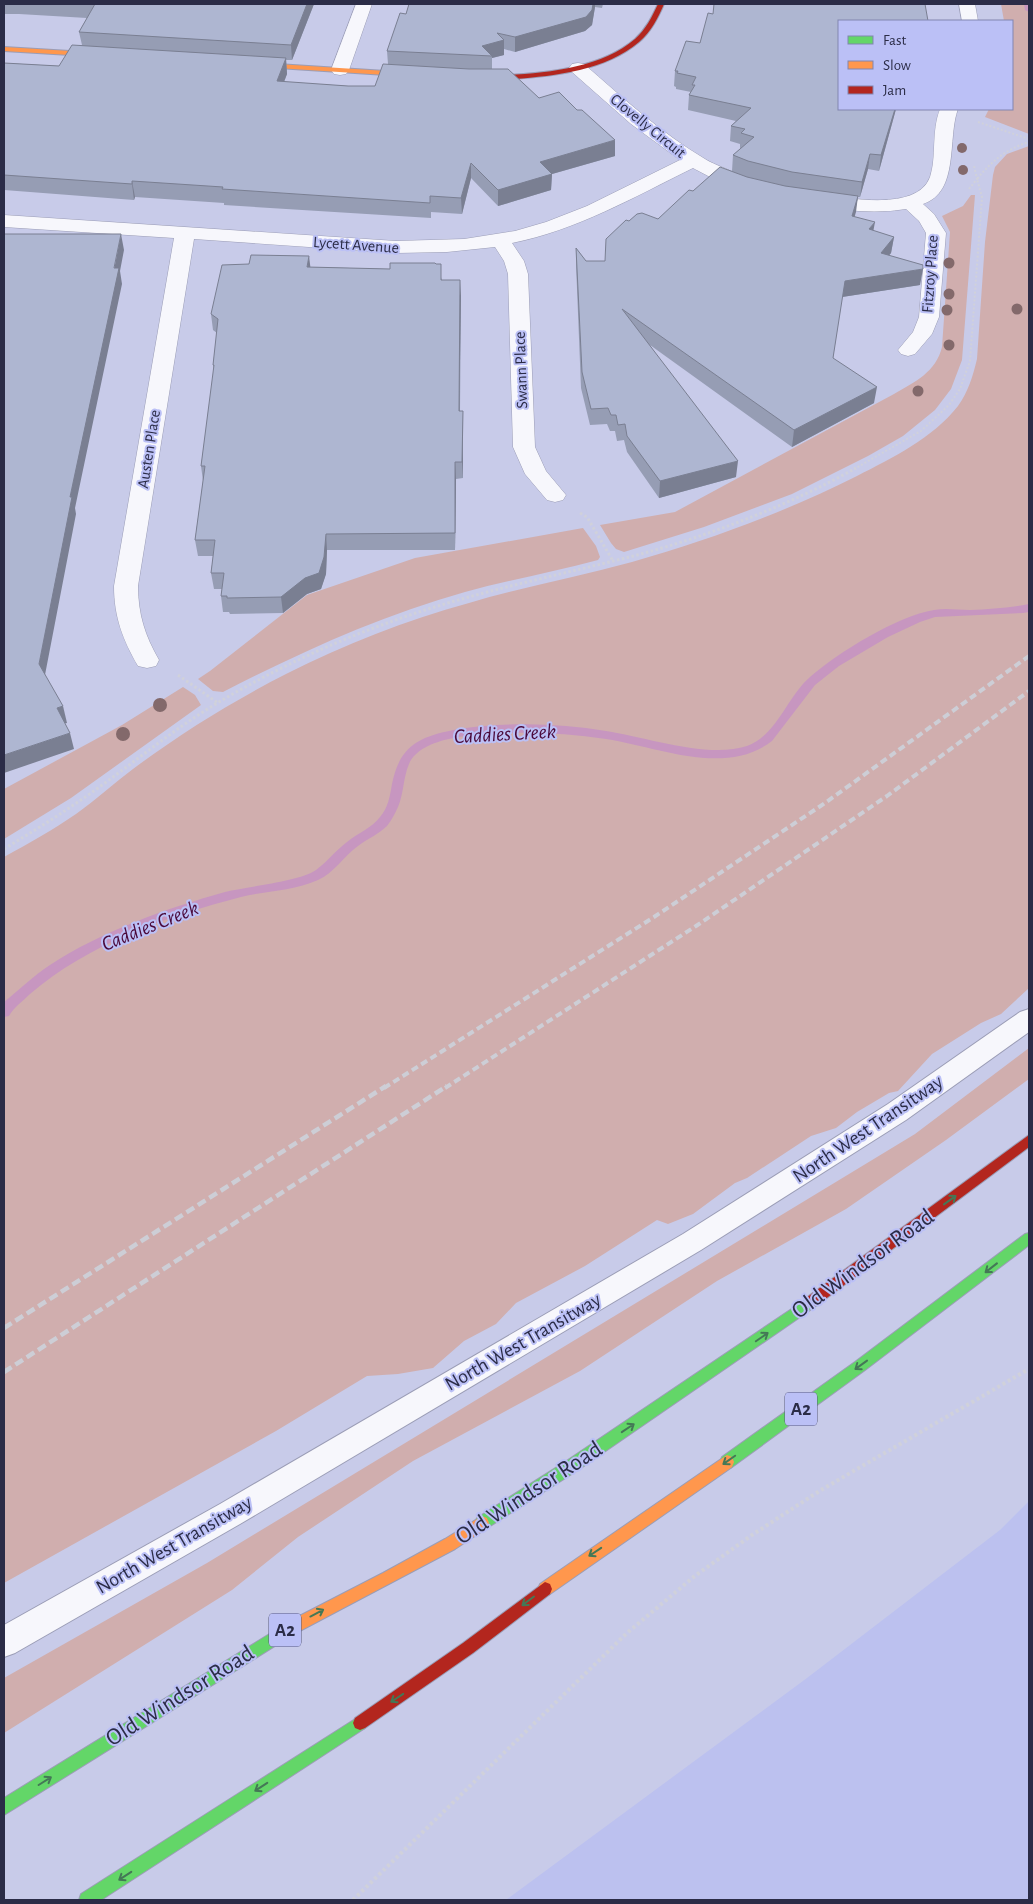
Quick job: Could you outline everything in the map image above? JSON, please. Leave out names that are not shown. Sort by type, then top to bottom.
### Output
[{"type":"main road","points":[[469,78],[524,77],[578,68],[618,52],[635,41],[648,30],[656,18],[661,4]]},
{"type":"main road","points":[[4,49],[112,56]]},
{"type":"main road","points":[[241,64],[429,76]]},
{"type":"main road","name":"Old Windsor Road","points":[[4,1807],[296,1624],[388,1578],[450,1544],[573,1465],[795,1314],[1029,1140]]},
{"type":"main road","name":"A2","points":[[87,1900],[400,1697],[468,1648],[567,1572],[725,1463],[860,1366],[1029,1238]]},
{"type":"street","points":[[340,70],[364,4]]},
{"type":"street","points":[[967,4],[970,20]]},
{"type":"street","name":"Clovelly Circuit","points":[[578,68],[662,140],[692,161],[722,176],[766,190]]},
{"type":"street","points":[[801,198],[878,206],[910,202],[930,192],[936,185],[939,177],[944,126],[949,110]]},
{"type":"street","name":"Lycett Avenue","points":[[4,221],[396,248],[450,247],[500,240],[559,224],[692,161]]},
{"type":"street","name":"Fitzroy Place","points":[[908,350],[922,334],[929,317],[936,233],[927,218],[910,202]]},
{"type":"street","name":"Austen Place","points":[[146,660],[130,630],[126,614],[126,586],[185,233]]},
{"type":"street","name":"Swann Place","points":[[500,240],[514,261],[518,274],[524,447],[536,474],[555,495]]},
{"type":"lane","name":"North West Transitway","points":[[4,1642],[247,1504],[692,1242],[897,1112],[1029,1018]]},
{"type":"path","points":[[975,122],[1029,140]]},
{"type":"path","points":[[4,849],[74,806],[143,753],[218,703],[261,679],[328,647],[389,622],[462,598],[613,561],[722,528],[818,489],[894,448],[921,431],[949,405],[960,389],[970,361],[982,197],[977,179],[996,156],[1009,148],[1029,140]]},
{"type":"path","points":[[555,495],[587,517],[613,561]]},
{"type":"path","points":[[146,660],[185,678],[218,703]]},
{"type":"path","points":[[353,1900],[627,1633],[696,1575],[755,1533],[821,1490],[1029,1369]]},
{"type":"shaded area","points":[[1001,4],[1029,4],[1029,134],[985,117],[988,110],[1013,110],[1013,20],[1004,20]]},
{"type":"shaded area","points":[[1029,146],[1029,988],[1001,1014],[981,1023],[932,1054],[898,1091],[889,1093],[857,1112],[836,1128],[811,1136],[747,1178],[735,1183],[693,1214],[668,1224],[657,1220],[585,1266],[516,1303],[496,1324],[464,1341],[433,1368],[398,1374],[367,1376],[276,1431],[4,1583],[4,857],[76,814],[151,756],[227,706],[266,684],[330,653],[399,625],[445,610],[632,562],[718,535],[802,502],[857,476],[911,446],[937,428],[962,401],[972,378],[977,359],[985,242],[995,167],[1007,154]]},
{"type":"shaded area","points":[[971,195],[975,195],[962,360],[951,389],[935,410],[903,436],[868,456],[792,494],[704,527],[624,552],[616,549],[600,525],[675,512],[894,394],[930,370],[939,356],[942,347],[950,232],[942,216],[963,206]]},
{"type":"shaded area","points":[[583,528],[596,546],[600,557],[598,560],[465,592],[402,612],[311,649],[223,692],[213,691],[198,679],[307,595],[415,558]]},
{"type":"shaded area","points":[[183,687],[195,695],[201,705],[71,798],[4,839],[4,789],[122,725]]},
{"type":"shaded area","points":[[1029,1048],[1029,1079],[946,1140],[846,1209],[717,1281],[580,1371],[413,1461],[298,1537],[232,1590],[4,1733],[4,1678],[207,1563],[915,1134]]},
{"type":"shaded area","points":[[1029,1501],[1029,1900],[506,1900],[807,1678],[1000,1530]]},
{"type":"building","points":[[95,4],[307,4],[291,45],[79,32]]},
{"type":"building","points":[[409,4],[593,4],[592,10],[586,17],[515,37],[497,33],[504,40],[482,46],[492,56],[387,51],[400,13],[406,14]]},
{"type":"building","points":[[714,4],[925,4],[928,20],[838,20],[838,110],[895,110],[881,155],[870,154],[862,182],[792,172],[748,161],[733,155],[754,137],[741,133],[745,129],[731,126],[751,108],[689,95],[695,85],[692,85],[696,77],[675,71],[686,41],[700,43],[708,13],[713,14]]},
{"type":"building","points":[[72,45],[286,58],[277,81],[348,86],[375,86],[383,64],[469,69],[508,69],[539,98],[559,92],[577,110],[582,110],[615,140],[540,162],[552,174],[498,190],[471,163],[461,198],[430,196],[430,203],[132,181],[132,184],[4,175],[4,63],[59,66]]},
{"type":"building","points":[[720,167],[747,177],[785,186],[858,196],[852,216],[875,222],[869,229],[894,237],[881,253],[923,265],[923,269],[845,281],[833,358],[877,387],[794,430],[622,309],[738,461],[660,481],[627,436],[625,424],[618,425],[616,415],[611,415],[608,408],[591,409],[582,372],[576,248],[586,261],[605,261],[606,239],[626,220],[629,221],[637,214],[642,213],[658,219],[689,190],[693,191]]},
{"type":"building","points":[[4,234],[121,234],[114,268],[119,268],[70,497],[72,497],[39,664],[63,706],[57,708],[70,733],[4,755]]},
{"type":"building","points":[[251,255],[309,256],[307,267],[390,269],[390,263],[435,263],[441,264],[441,280],[460,280],[459,411],[463,411],[462,462],[455,462],[455,533],[326,534],[324,557],[319,573],[305,578],[281,597],[227,598],[227,596],[221,596],[224,573],[211,573],[215,540],[195,540],[205,466],[201,466],[218,319],[211,314],[222,265],[249,264]]},
{"type":"waterway","points":[[1028,4],[1029,10]]},
{"type":"waterway","name":"Caddies Creek","points":[[4,1012],[7,1007],[51,970],[123,933],[169,915],[216,900],[248,891],[303,881],[319,874],[350,846],[384,822],[393,806],[401,771],[411,751],[437,738],[500,729],[545,729],[588,732],[716,754],[748,750],[759,745],[776,730],[796,700],[811,682],[835,663],[884,634],[929,615],[1010,611],[1029,608]]},
{"type":"railway","points":[[384,1088],[654,917],[825,803],[1029,656]]},
{"type":"railway","points":[[445,1088],[696,926],[887,796],[1029,691]]},
{"type":"railway","points":[[4,1328],[386,1086]]},
{"type":"railway","points":[[4,1372],[447,1086]]},
{"type":"traffic: fast","points":[[727,1462],[860,1366],[1029,1238]]},
{"type":"traffic: fast","points":[[482,1523],[573,1465],[811,1302]]},
{"type":"traffic: fast","points":[[4,1807],[289,1629]]},
{"type":"traffic: fast","points":[[87,1900],[360,1723]]},
{"type":"traffic: slow","points":[[4,49],[103,55]]},
{"type":"traffic: slow","points":[[248,64],[417,75]]},
{"type":"traffic: slow","points":[[545,1589],[727,1462]]},
{"type":"traffic: slow","points":[[289,1629],[450,1544],[482,1523]]},
{"type":"traffic: jam","points":[[480,78],[548,73],[573,69],[597,62],[619,53],[637,40],[651,25],[661,4]]},
{"type":"traffic: jam","points":[[811,1302],[1029,1140]]},
{"type":"traffic: jam","points":[[360,1723],[468,1648],[545,1589]]}]
